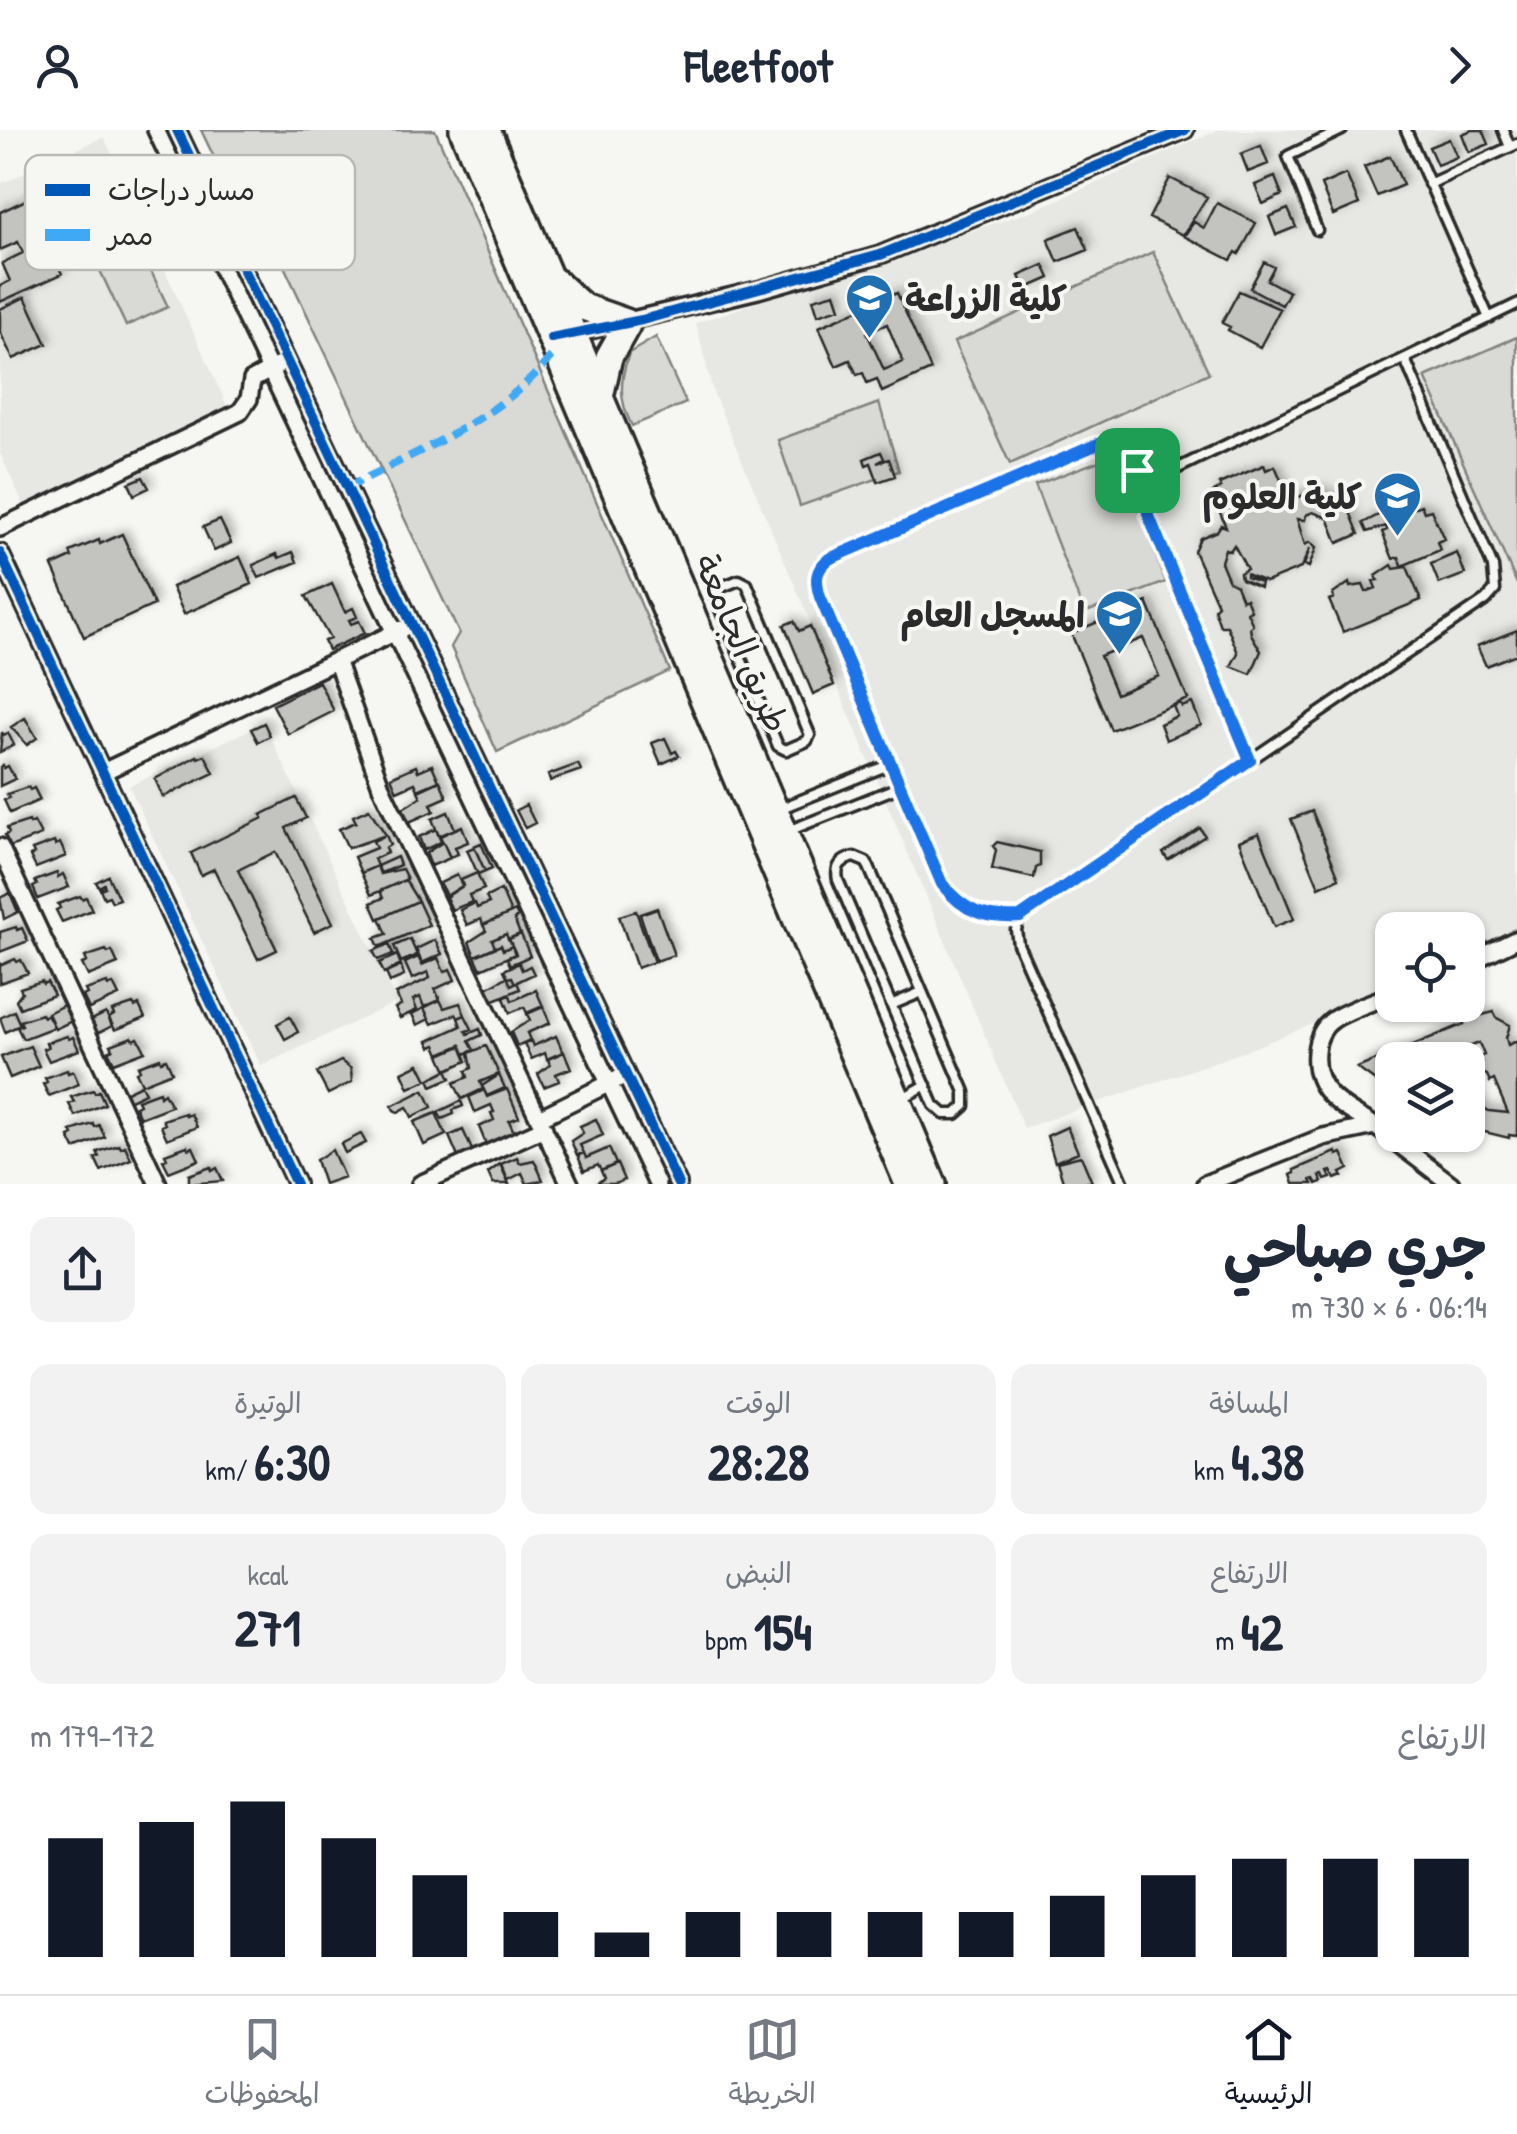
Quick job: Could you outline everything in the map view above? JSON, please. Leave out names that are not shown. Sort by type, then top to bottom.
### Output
[{"type":"highway","name":"طريق الجامعة","points":[[463,130],[565,341],[908,1184]]},
{"type":"highway","name":"طريق الجامعة","points":[[487,130],[549,277],[565,341],[600,397],[933,1184]]},
{"type":"highway","points":[[549,277],[584,307],[632,322],[609,356],[600,397]]},
{"type":"street","points":[[156,130],[168,155]]},
{"type":"street","points":[[176,130],[188,155]]},
{"type":"street","points":[[565,341],[880,255],[1185,130]]},
{"type":"street","points":[[222,270],[657,1184]]},
{"type":"street","points":[[243,270],[678,1184]]},
{"type":"street","points":[[0,528],[240,412],[249,399],[252,380],[287,362]]},
{"type":"street","points":[[0,552],[296,1184]]},
{"type":"street","points":[[103,772],[412,624]]},
{"type":"street","points":[[336,660],[382,788],[570,1184]]},
{"type":"street","points":[[0,848],[158,1184]]},
{"type":"street","points":[[1485,955],[1517,939]]},
{"type":"street","points":[[1375,1001],[1332,1020],[1316,1046],[1317,1078],[1324,1092],[1375,1126]]},
{"type":"street","points":[[427,1183],[626,1075]]},
{"type":"street","points":[[1205,1184],[1322,1137],[1375,1126]]},
{"type":"street","points":[[1409,1152],[1451,1184]]},
{"type":"lane","points":[[1317,230],[1288,156],[1342,130]]},
{"type":"lane","points":[[1406,130],[1489,318]]},
{"type":"lane","points":[[1429,184],[1514,145],[1503,130]]},
{"type":"lane","points":[[1148,491],[1164,476],[1517,304]]},
{"type":"lane","points":[[1250,760],[1148,514],[1148,491],[1137,470],[1114,444],[1098,444],[829,559],[816,576],[820,597],[942,884],[956,902],[975,914],[1020,917],[1486,600],[1495,590],[1492,566],[1405,359]]},
{"type":"lane","points":[[744,580],[810,734],[807,741],[786,750],[778,746],[724,619],[715,591],[744,580]]},
{"type":"lane","points":[[702,636],[724,619]]},
{"type":"lane","points":[[779,822],[891,764]]},
{"type":"lane","points":[[779,822],[900,786]]},
{"type":"lane","points":[[847,858],[860,858],[869,867],[965,1092],[965,1106],[956,1114],[944,1114],[934,1105],[892,1004],[838,880],[838,868],[847,858]]},
{"type":"lane","points":[[1020,917],[1016,930],[1018,944],[1124,1184]]},
{"type":"lane","points":[[892,1004],[922,992]]},
{"type":"lane","points":[[898,1101],[926,1085]]},
{"type":"shaded area","points":[[201,130],[435,130],[670,671],[497,752],[451,647],[459,633],[286,270],[355,270],[355,155],[213,155]]},
{"type":"shaded area","points":[[1218,130],[1517,130],[1517,941],[1485,955],[1485,912],[1375,912],[1375,999],[1243,1052],[1024,1128],[713,392],[696,323],[1034,210]]},
{"type":"shaded area","points":[[104,137],[112,155],[64,155]]},
{"type":"shaded area","points":[[25,173],[25,270],[165,270],[230,412],[24,506],[0,453],[0,184]]},
{"type":"shaded area","points":[[1153,252],[1209,373],[1010,464],[954,342]]},
{"type":"shaded area","points":[[100,270],[150,270],[168,307],[126,326]]},
{"type":"shaded area","points":[[656,337],[686,403],[632,426],[623,398],[626,363],[629,353]]},
{"type":"shaded area","points":[[1517,337],[1517,584],[1425,377]]},
{"type":"shaded area","points":[[879,403],[899,471],[800,506],[778,440]]},
{"type":"shaded area","points":[[1117,454],[1166,582],[1084,613],[1035,485]]},
{"type":"shaded area","points":[[264,723],[397,1002],[261,1066],[129,786]]},
{"type":"building","points":[[1483,130],[1489,144],[1469,152],[1462,134]]},
{"type":"building","points":[[1449,139],[1457,157],[1437,165],[1429,147]]},
{"type":"building","points":[[1261,146],[1268,164],[1248,172],[1241,154]]},
{"type":"building","points":[[1390,156],[1403,185],[1377,196],[1364,167]]},
{"type":"building","points":[[1346,174],[1359,204],[1333,215],[1321,185]]},
{"type":"building","points":[[1275,177],[1282,195],[1263,204],[1255,185]]},
{"type":"building","points":[[1170,178],[1207,197],[1183,235],[1149,218]]},
{"type":"building","points":[[25,200],[25,270],[60,270],[62,274],[0,302],[0,286],[10,281],[2,263],[23,253],[18,242],[0,250],[0,212]]},
{"type":"building","points":[[1217,203],[1256,223],[1239,254],[1236,252],[1231,260],[1184,236],[1194,222],[1204,228]]},
{"type":"building","points":[[1288,209],[1296,227],[1276,235],[1269,217]]},
{"type":"building","points":[[1078,227],[1088,250],[1058,262],[1048,239]]},
{"type":"building","points":[[1264,262],[1274,267],[1267,280],[1289,292],[1282,305],[1250,288]]},
{"type":"building","points":[[1044,265],[1050,278],[1025,289],[1019,276]]},
{"type":"building","points":[[1239,291],[1280,309],[1260,347],[1222,323]]},
{"type":"building","points":[[835,293],[840,308],[818,315],[813,299]]},
{"type":"building","points":[[897,293],[931,370],[882,392],[877,379],[867,383],[863,373],[857,375],[850,360],[836,366],[819,327]],"holes":[[[887,324],[903,362],[884,370],[867,333]]]},
{"type":"building","points":[[25,297],[47,344],[13,359],[0,332],[0,309]]},
{"type":"building","points":[[881,452],[884,459],[877,463],[889,459],[895,476],[878,482],[871,463],[866,465],[864,459]]},
{"type":"building","points":[[1264,465],[1266,470],[1275,466],[1290,501],[1292,496],[1316,490],[1346,502],[1359,534],[1338,543],[1328,518],[1313,512],[1305,520],[1297,519],[1305,545],[1310,542],[1316,548],[1309,567],[1304,565],[1310,548],[1301,568],[1266,582],[1246,574],[1261,582],[1260,587],[1241,579],[1240,573],[1247,569],[1234,545],[1230,551],[1225,549],[1221,562],[1242,600],[1246,598],[1251,610],[1247,612],[1253,625],[1251,634],[1261,651],[1251,674],[1231,666],[1238,653],[1227,626],[1220,626],[1214,609],[1218,605],[1194,551],[1200,538],[1221,525],[1226,527],[1212,493],[1221,488],[1219,484]]},
{"type":"building","points":[[143,477],[149,488],[134,495],[129,483]]},
{"type":"building","points":[[1421,505],[1424,512],[1431,510],[1444,539],[1437,542],[1440,550],[1402,566],[1399,557],[1393,559],[1382,532],[1387,530],[1386,526],[1367,532],[1363,523],[1392,508],[1395,516]]},
{"type":"building","points":[[220,520],[231,543],[214,551],[203,527]]},
{"type":"building","points":[[122,534],[154,605],[84,637],[52,566],[72,557],[70,552]]},
{"type":"building","points":[[293,552],[297,562],[259,578],[253,565],[277,554],[279,558]]},
{"type":"building","points":[[1457,553],[1465,574],[1439,584],[1431,564]]},
{"type":"building","points":[[240,557],[252,584],[184,614],[172,587]]},
{"type":"building","points":[[1392,565],[1394,569],[1407,567],[1421,600],[1343,632],[1329,600],[1334,598],[1333,594],[1349,583],[1350,587],[1363,585],[1366,592],[1376,588],[1376,576]]},
{"type":"building","points":[[332,584],[345,612],[353,608],[357,617],[349,620],[351,624],[359,621],[365,633],[328,650],[324,641],[330,639],[306,596]]},
{"type":"building","points":[[1147,602],[1188,699],[1111,730],[1071,633]],"holes":[[[1143,638],[1159,676],[1116,694],[1100,656]]]},
{"type":"building","points":[[794,621],[799,631],[810,626],[834,685],[813,694],[784,625]]},
{"type":"building","points":[[1517,630],[1517,654],[1486,666],[1477,646]]},
{"type":"building","points":[[319,682],[334,711],[288,734],[273,705]]},
{"type":"building","points":[[1180,703],[1182,707],[1192,703],[1201,725],[1166,740],[1160,724],[1177,716],[1173,706]]},
{"type":"building","points":[[25,718],[37,738],[27,745],[11,727]]},
{"type":"building","points":[[264,723],[270,736],[258,742],[251,729]]},
{"type":"building","points":[[2,732],[8,733],[14,745],[0,752]]},
{"type":"building","points":[[665,738],[672,753],[676,751],[679,756],[661,764],[652,743]]},
{"type":"building","points":[[205,755],[214,773],[163,797],[155,779]]},
{"type":"building","points":[[578,764],[581,770],[550,781],[548,775]]},
{"type":"building","points":[[432,765],[439,781],[418,790],[415,783],[397,791],[391,777],[416,766],[418,771]]},
{"type":"building","points":[[8,766],[15,779],[0,786],[0,767]]},
{"type":"building","points":[[440,781],[447,797],[431,804],[434,811],[409,822],[403,808],[421,797],[418,791]]},
{"type":"building","points":[[34,788],[40,800],[10,813],[4,800],[9,798],[7,794]]},
{"type":"building","points":[[296,798],[306,818],[286,828],[333,923],[314,932],[275,852],[238,870],[277,950],[258,959],[214,869],[201,875],[191,853]]},
{"type":"building","points":[[526,805],[535,823],[525,828],[516,810]]},
{"type":"building","points":[[369,809],[386,835],[348,848],[339,829],[356,822],[353,816]]},
{"type":"building","points":[[1312,811],[1339,878],[1319,887],[1291,819]]},
{"type":"building","points":[[448,812],[455,829],[439,836],[432,819]]},
{"type":"building","points":[[34,822],[41,835],[10,847],[5,835],[9,833],[7,828]]},
{"type":"building","points":[[462,826],[468,842],[455,847],[458,854],[450,857],[440,836]]},
{"type":"building","points":[[1200,828],[1205,836],[1168,860],[1163,853]]},
{"type":"building","points":[[436,829],[441,842],[424,850],[419,837]]},
{"type":"building","points":[[1259,833],[1294,919],[1274,927],[1239,841]]},
{"type":"building","points":[[386,835],[390,845],[385,848],[387,853],[374,859],[377,866],[361,873],[354,857],[376,848],[373,841]]},
{"type":"building","points":[[443,842],[450,858],[431,866],[426,853]]},
{"type":"building","points":[[997,842],[1040,852],[1040,866],[1034,878],[992,869],[996,850],[993,846]]},
{"type":"building","points":[[60,843],[66,856],[36,868],[30,856],[34,854],[32,850]]},
{"type":"building","points":[[481,843],[492,868],[485,871],[474,846]]},
{"type":"building","points":[[474,847],[485,871],[478,874],[467,850]]},
{"type":"building","points":[[397,857],[400,865],[381,873],[377,866]]},
{"type":"building","points":[[377,866],[380,874],[402,869],[407,879],[371,895],[361,873]]},
{"type":"building","points":[[57,873],[58,877],[63,874],[69,887],[38,899],[35,881]]},
{"type":"building","points":[[477,873],[484,889],[469,895],[472,902],[452,910],[446,897],[463,886],[461,880]]},
{"type":"building","points":[[457,875],[462,886],[446,896],[440,883]]},
{"type":"building","points":[[108,876],[119,899],[112,902],[109,896],[104,898],[100,889],[104,884],[99,887],[96,882]]},
{"type":"building","points":[[405,880],[418,901],[378,919],[371,903],[383,898],[380,891]]},
{"type":"building","points":[[501,890],[511,913],[483,925],[481,919],[467,925],[460,910],[475,903],[477,908],[489,903],[486,897]]},
{"type":"building","points":[[10,893],[18,912],[4,919],[0,898]]},
{"type":"building","points":[[86,897],[92,910],[62,922],[56,910],[60,908],[58,904]]},
{"type":"building","points":[[418,901],[429,925],[379,947],[375,938],[387,934],[380,918]]},
{"type":"building","points":[[657,908],[674,955],[656,961],[640,914]]},
{"type":"building","points":[[515,911],[520,934],[492,940],[495,947],[475,956],[469,942],[486,931],[483,925]]},
{"type":"building","points":[[636,911],[654,962],[637,968],[619,916]]},
{"type":"building","points":[[22,928],[28,941],[0,952],[0,932]]},
{"type":"building","points":[[521,934],[530,956],[510,965],[507,958],[516,954],[509,939]]},
{"type":"building","points":[[410,939],[417,955],[401,962],[394,946]]},
{"type":"building","points":[[435,940],[442,954],[422,963],[416,949]]},
{"type":"building","points":[[389,944],[393,954],[378,960],[373,951]]},
{"type":"building","points":[[501,945],[503,950],[512,946],[515,954],[481,969],[475,956]]},
{"type":"building","points":[[112,951],[118,964],[88,976],[82,964],[87,962],[85,957]]},
{"type":"building","points":[[397,955],[401,965],[384,973],[379,963]]},
{"type":"building","points":[[418,957],[422,965],[438,958],[444,972],[450,969],[455,980],[435,989],[440,1000],[424,1007],[420,997],[413,1000],[417,1010],[400,1018],[395,1008],[401,1005],[396,994],[430,978],[428,972],[412,979],[405,963]]},
{"type":"building","points":[[21,960],[28,973],[0,983],[0,963]]},
{"type":"building","points":[[519,963],[522,970],[530,966],[534,974],[515,983],[504,970]]},
{"type":"building","points":[[401,966],[404,976],[390,982],[386,973]]},
{"type":"building","points":[[507,977],[511,985],[517,982],[520,989],[492,1001],[487,988]]},
{"type":"building","points":[[47,982],[54,995],[20,1008],[16,1000],[22,992],[20,988]]},
{"type":"building","points":[[113,984],[119,996],[89,1009],[83,996],[87,994],[85,990]]},
{"type":"building","points":[[536,990],[543,1006],[527,1013],[524,1007],[510,1013],[504,998],[510,995],[512,1001]]},
{"type":"building","points":[[440,1000],[444,1008],[460,1003],[465,1015],[458,1018],[456,1014],[432,1024],[424,1008]]},
{"type":"building","points":[[64,1005],[72,1021],[55,1029],[48,1013]]},
{"type":"building","points":[[139,1005],[145,1018],[115,1030],[109,1018],[114,1015],[112,1011]]},
{"type":"building","points":[[543,1007],[550,1023],[527,1033],[530,1040],[517,1046],[511,1032],[530,1020],[527,1014]]},
{"type":"building","points":[[424,1008],[429,1019],[417,1025],[412,1014]]},
{"type":"building","points":[[14,1011],[20,1025],[5,1032],[0,1018]]},
{"type":"building","points":[[1494,1012],[1510,1025],[1508,1045],[1517,1041],[1517,1136],[1509,1138],[1485,1132],[1485,1109],[1508,1113],[1494,1080],[1490,1082],[1485,1074],[1485,1042],[1420,1042],[1463,1022],[1485,1022],[1485,1014]]},
{"type":"building","points":[[106,1013],[112,1026],[96,1034],[89,1021]]},
{"type":"building","points":[[47,1014],[54,1027],[23,1039],[17,1027],[22,1025],[20,1021]]},
{"type":"building","points":[[465,1015],[472,1029],[466,1031],[468,1034],[480,1029],[482,1035],[469,1041],[474,1050],[465,1054],[461,1045],[440,1054],[436,1045],[431,1047],[428,1041],[461,1026],[458,1018]]},
{"type":"building","points":[[290,1017],[298,1032],[285,1039],[277,1024]]},
{"type":"building","points":[[556,1036],[563,1052],[547,1059],[545,1053],[531,1059],[524,1043],[531,1041],[533,1046]]},
{"type":"building","points":[[73,1037],[79,1050],[49,1061],[43,1049],[48,1047],[46,1043]]},
{"type":"building","points":[[138,1038],[145,1051],[114,1063],[108,1051],[113,1049],[111,1045]]},
{"type":"building","points":[[30,1046],[39,1066],[10,1078],[1,1057]]},
{"type":"building","points":[[461,1046],[467,1061],[447,1070],[440,1055]]},
{"type":"building","points":[[486,1046],[499,1074],[480,1082],[483,1089],[462,1099],[454,1083],[468,1077],[466,1071],[472,1068],[469,1053]]},
{"type":"building","points":[[564,1052],[571,1068],[556,1074],[559,1081],[544,1087],[538,1074],[550,1065],[548,1059]]},
{"type":"building","points":[[166,1059],[172,1072],[142,1084],[136,1072],[140,1070],[138,1066]]},
{"type":"building","points":[[341,1061],[351,1069],[352,1082],[328,1094],[317,1073]]},
{"type":"building","points":[[1375,1061],[1375,1081],[1357,1068]]},
{"type":"building","points":[[419,1064],[427,1080],[409,1088],[402,1072]]},
{"type":"building","points":[[447,1070],[451,1078],[432,1086],[429,1079]]},
{"type":"building","points":[[73,1071],[79,1084],[49,1096],[43,1084],[47,1082],[45,1078]]},
{"type":"building","points":[[499,1075],[505,1088],[487,1096],[482,1086]]},
{"type":"building","points":[[141,1085],[145,1093],[128,1101],[124,1093]]},
{"type":"building","points":[[507,1089],[519,1117],[509,1121],[514,1132],[486,1144],[479,1127],[494,1120],[494,1112],[491,1105],[475,1112],[469,1097],[484,1090],[487,1097]]},
{"type":"building","points":[[424,1090],[432,1107],[412,1117],[407,1107],[394,1110],[392,1106]]},
{"type":"building","points":[[99,1091],[105,1104],[75,1116],[69,1104],[74,1102],[71,1097]]},
{"type":"building","points":[[159,1092],[160,1096],[164,1093],[171,1106],[140,1118],[137,1100]]},
{"type":"building","points":[[461,1101],[463,1106],[442,1119],[438,1112]]},
{"type":"building","points":[[436,1113],[446,1135],[424,1145],[414,1122]]},
{"type":"building","points":[[191,1114],[197,1127],[167,1139],[161,1126],[165,1124],[163,1120]]},
{"type":"building","points":[[596,1119],[603,1135],[580,1145],[584,1153],[577,1155],[571,1141],[583,1133],[580,1126]]},
{"type":"building","points":[[99,1125],[105,1137],[75,1149],[69,1137],[73,1135],[71,1131]]},
{"type":"building","points":[[1067,1127],[1078,1152],[1055,1162],[1047,1136]]},
{"type":"building","points":[[463,1130],[472,1150],[458,1157],[449,1136]]},
{"type":"building","points":[[361,1134],[366,1143],[345,1153],[341,1144]]},
{"type":"building","points":[[125,1146],[131,1159],[101,1171],[95,1158],[99,1157],[97,1152]]},
{"type":"building","points":[[193,1147],[199,1160],[169,1172],[163,1160],[167,1158],[165,1154]]},
{"type":"building","points":[[609,1148],[616,1164],[601,1171],[598,1165],[584,1171],[578,1156],[584,1153],[586,1158]]},
{"type":"building","points":[[332,1150],[344,1177],[324,1184],[316,1160]]},
{"type":"building","points":[[1342,1153],[1349,1169],[1341,1173],[1343,1176],[1335,1179],[1331,1171],[1331,1178],[1325,1180],[1320,1176],[1322,1182],[1317,1184],[1314,1179],[1313,1184],[1294,1184],[1294,1170]]},
{"type":"building","points":[[1081,1156],[1092,1182],[1064,1184],[1057,1162]]},
{"type":"building","points":[[517,1157],[520,1163],[534,1160],[543,1180],[527,1184],[522,1173],[508,1180],[501,1164]]},
{"type":"building","points":[[500,1164],[509,1184],[493,1184],[488,1173]]},
{"type":"building","points":[[617,1164],[624,1180],[596,1184],[604,1178],[601,1171]]},
{"type":"building","points":[[211,1167],[212,1171],[217,1168],[223,1181],[189,1184],[189,1175]]},
{"type":"marked path","points":[[347,488],[487,413],[536,374],[556,350]]},
{"type":"cycle path","points":[[177,130],[189,155]]},
{"type":"cycle path","points":[[551,338],[642,320],[880,255],[1185,130]]},
{"type":"cycle path","points":[[244,270],[678,1184]]},
{"type":"cycle path","points":[[0,553],[296,1184]]},
{"type":"place","name":"كلية الزراعة","points":[[870,340]]},
{"type":"place","name":"كلية العلوم","points":[[1397,538]]},
{"type":"place","name":"المسجل العام","points":[[1120,656]]},
{"type":"route","points":[[1098,444],[1114,444],[1137,470],[1148,491],[1148,514],[1250,760],[1020,917],[975,914],[956,902],[942,884],[820,597],[816,576],[829,559],[1098,444]]}]
